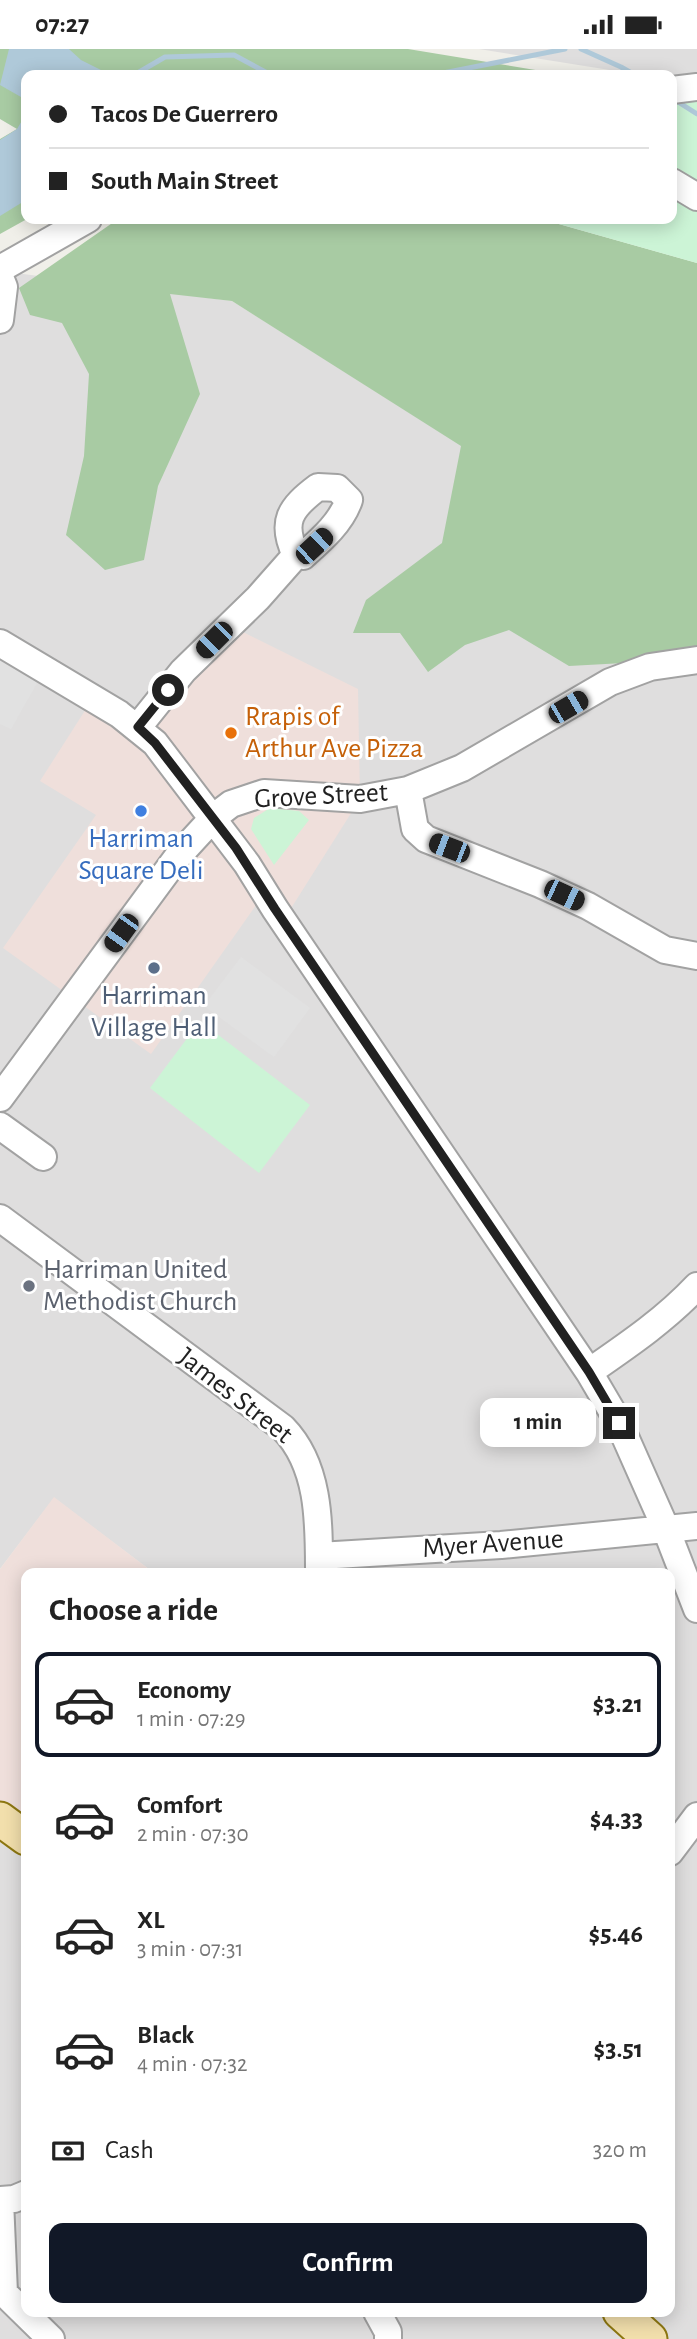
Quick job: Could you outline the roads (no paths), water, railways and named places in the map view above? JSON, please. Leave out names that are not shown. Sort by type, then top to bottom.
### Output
[{"type":"main road","points":[[0,1819],[21,1834]]},
{"type":"main road","points":[[626,2317],[650,2339]]},
{"type":"street","points":[[677,89],[697,87]]},
{"type":"street","points":[[677,185],[697,197]]},
{"type":"street","points":[[0,269],[79,224]]},
{"type":"street","points":[[0,277],[4,287],[0,320]]},
{"type":"street","points":[[138,727],[183,671],[258,598],[296,555]]},
{"type":"street","points":[[0,643],[138,727],[155,743],[214,817],[589,1372],[619,1423],[666,1529],[697,1609]]},
{"type":"street","name":"Grove Street","points":[[0,1098],[178,855],[214,817],[231,804],[264,793],[360,799],[408,790],[462,768],[610,682],[650,667],[697,660]]},
{"type":"street","points":[[408,790],[415,829],[426,839],[576,900],[665,950],[697,956]]},
{"type":"street","points":[[0,1126],[43,1157]]},
{"type":"street","name":"James Street","points":[[0,1218],[272,1420],[295,1441],[309,1471],[316,1503],[319,1565]]},
{"type":"street","points":[[589,1372],[656,1326],[697,1286]]},
{"type":"street","name":"Myer Avenue","points":[[319,1565],[697,1526]]},
{"type":"street","points":[[675,1845],[697,1816]]},
{"type":"street","points":[[21,2195],[0,2200],[2,2291],[21,2310]]},
{"type":"street","points":[[29,2317],[51,2339]]},
{"type":"street","points":[[380,2317],[388,2332],[388,2339]]},
{"type":"water","points":[[9,49],[69,49],[81,60],[101,70],[21,70],[21,97],[0,85]]},
{"type":"water","points":[[21,122],[21,203],[0,216],[0,140],[17,129]]},
{"type":"waterway","points":[[458,70],[565,49]]},
{"type":"waterway","points":[[581,49],[626,70]]},
{"type":"waterway","points":[[143,70],[165,57],[234,55],[262,70]]},
{"type":"waterway","points":[[677,101],[697,114]]},
{"type":"place","name":"Rrapis of Arthur Ave Pizza","points":[[231,733]]},
{"type":"place","name":"Harriman Square Deli","points":[[141,811]]},
{"type":"place","name":"Harriman Village Hall","points":[[154,968]]},
{"type":"place","name":"Harriman United Methodist Church","points":[[29,1286]]}]
